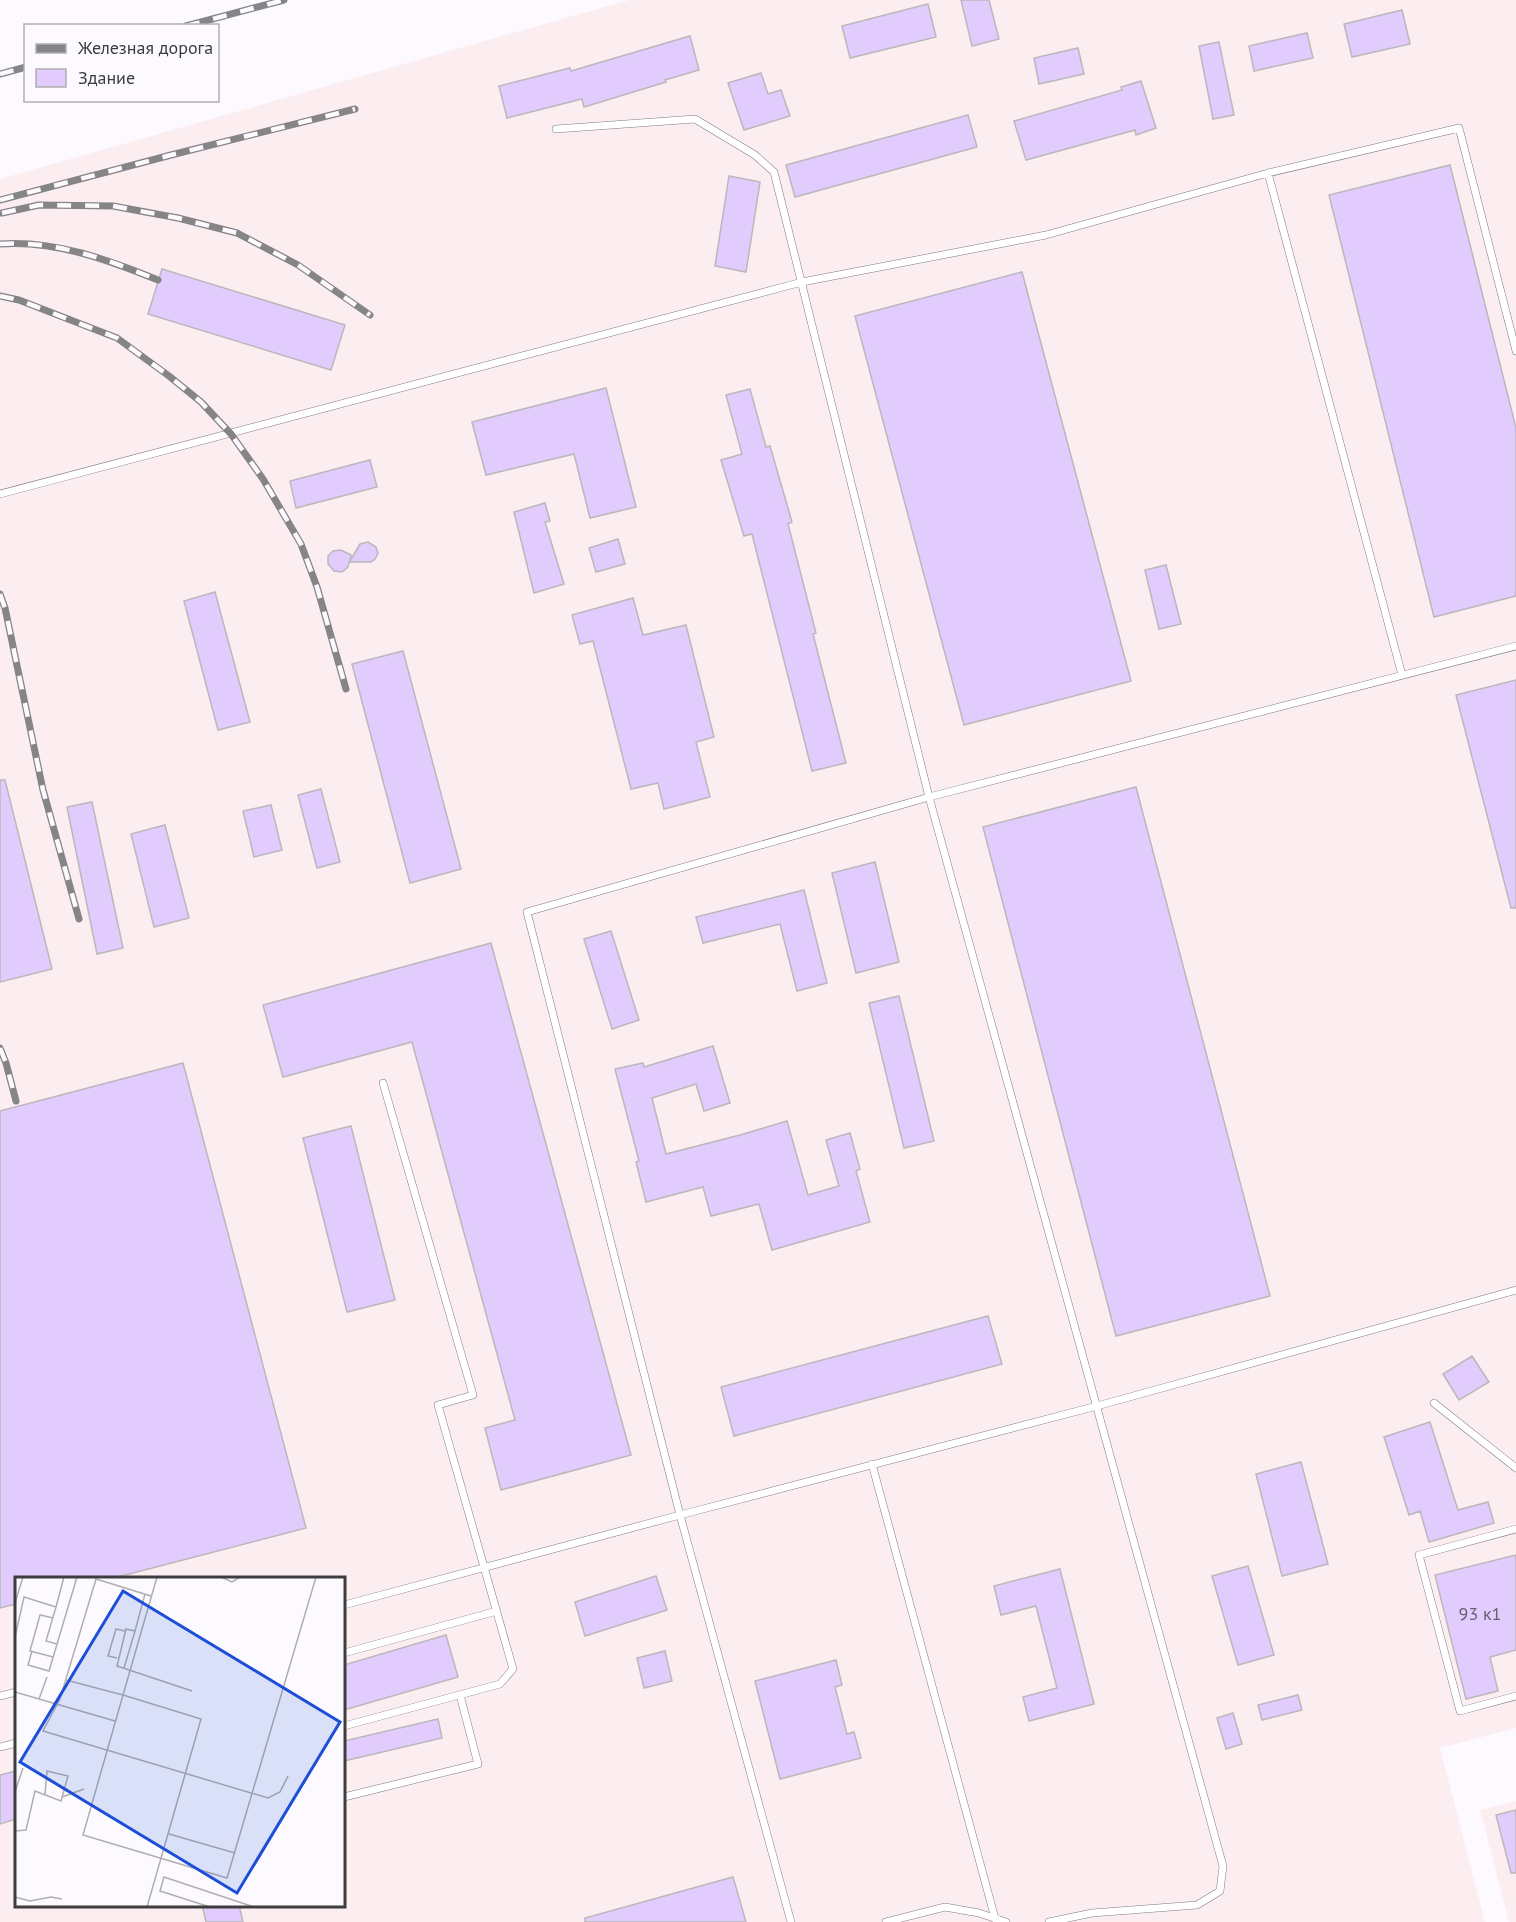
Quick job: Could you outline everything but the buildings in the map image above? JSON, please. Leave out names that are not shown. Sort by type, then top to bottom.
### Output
[{"type":"lane","points":[[556,129],[695,119],[755,154],[774,172],[929,797],[1223,1866],[1220,1891],[1197,1905],[1092,1913],[1049,1922]]},
{"type":"lane","points":[[0,494],[802,282],[1046,235],[1268,173],[1459,128],[1516,351]]},
{"type":"lane","points":[[1268,173],[1402,675]]},
{"type":"lane","points":[[791,1922],[680,1515],[527,912],[929,797],[1516,646]]},
{"type":"lane","points":[[345,1726],[500,1684],[513,1669],[438,1405],[472,1395],[383,1083]]},
{"type":"lane","points":[[345,1605],[1097,1406],[1516,1290]]},
{"type":"lane","points":[[1434,1402],[1516,1468]]},
{"type":"lane","points":[[872,1464],[996,1920]]},
{"type":"lane","points":[[1516,1529],[1419,1555],[1460,1711],[1516,1696]]},
{"type":"lane","points":[[345,1653],[497,1611]]},
{"type":"lane","points":[[0,1696],[15,1692]]},
{"type":"lane","points":[[345,1797],[477,1764],[460,1695]]},
{"type":"lane","points":[[0,1747],[15,1743]]},
{"type":"lane","points":[[886,1922],[945,1907],[979,1913],[1006,1922]]},
{"type":"shaded area","points":[[629,0],[1516,0],[1516,1728],[1440,1748],[1485,1922],[0,1922],[0,179]]},
{"type":"shaded area","points":[[1516,1801],[1516,1922],[1509,1922],[1480,1810]]},
{"type":"railway","points":[[194,24],[284,0]]},
{"type":"railway","points":[[0,74],[24,68]]},
{"type":"railway","points":[[0,200],[355,109]]},
{"type":"railway","points":[[2,213],[39,205],[113,206],[178,218],[237,233],[298,265],[370,315]]},
{"type":"railway","points":[[0,244],[61,248],[120,265],[158,280]]},
{"type":"railway","points":[[0,296],[19,300],[117,338],[201,402],[231,434],[263,479],[301,544],[317,587],[346,689]]},
{"type":"railway","points":[[0,594],[5,608],[43,790],[79,919]]},
{"type":"railway","points":[[0,1048],[16,1101]]}]
